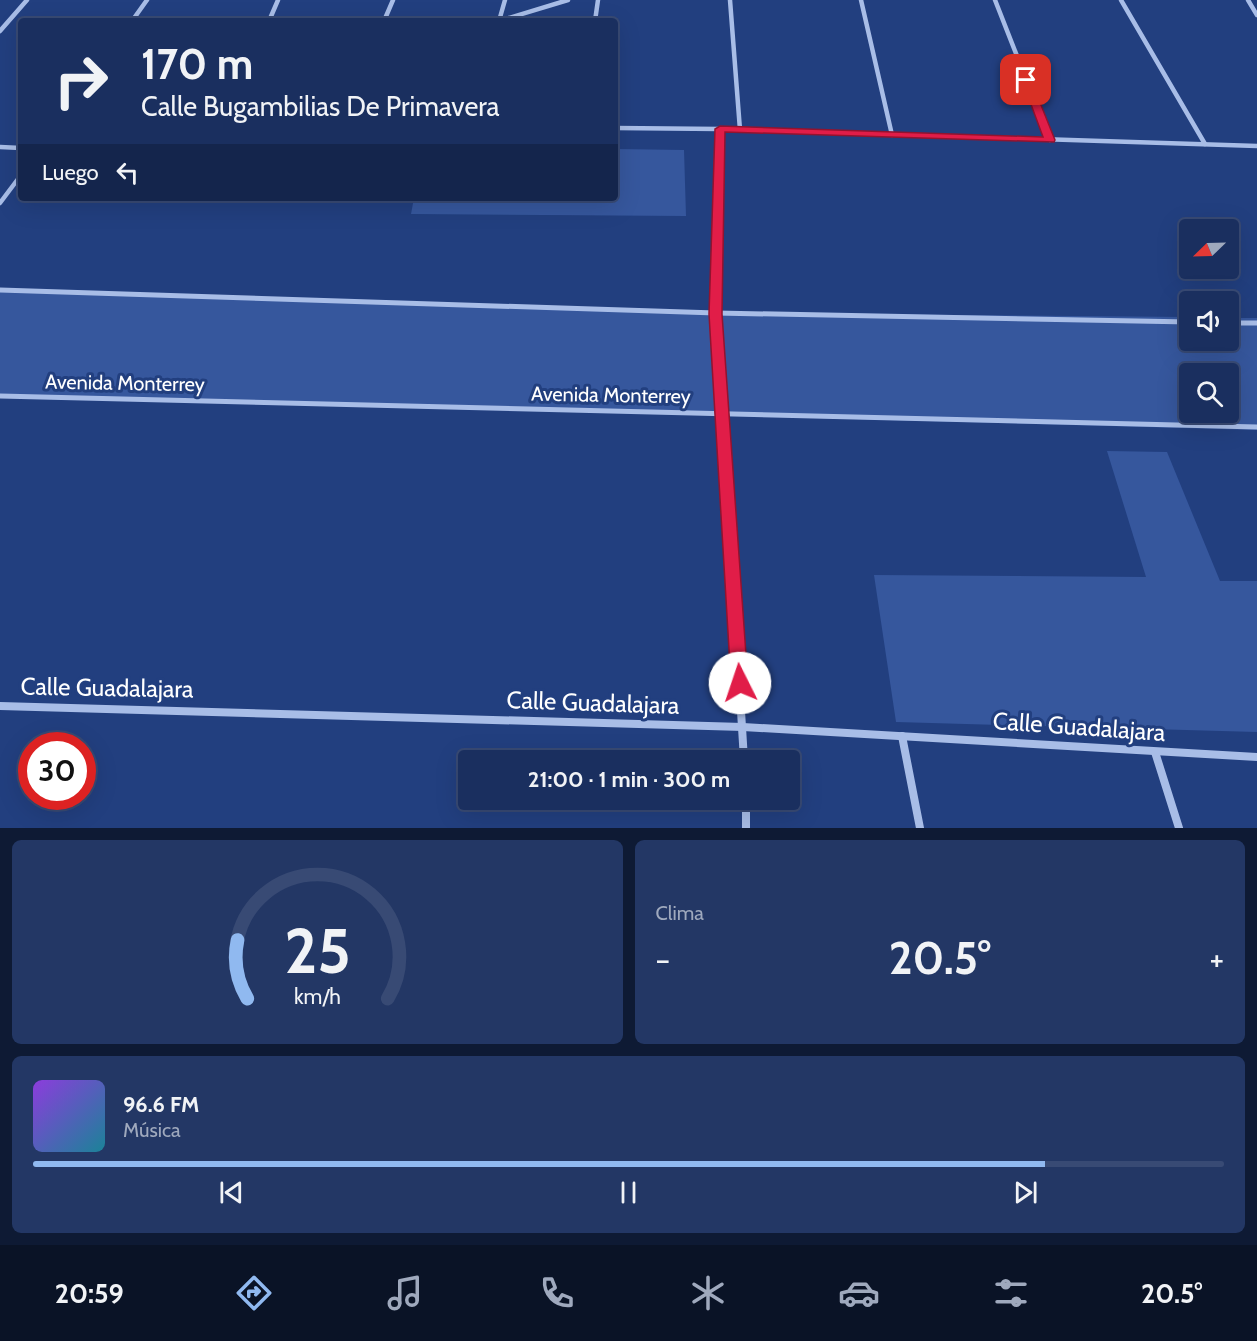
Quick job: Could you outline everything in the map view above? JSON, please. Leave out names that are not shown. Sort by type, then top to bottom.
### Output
[{"type":"street","points":[[0,31],[27,0]]},
{"type":"street","points":[[134,18],[147,0]]},
{"type":"street","points":[[270,18],[278,0]]},
{"type":"street","points":[[385,18],[393,0]]},
{"type":"street","points":[[500,18],[505,0]]},
{"type":"street","points":[[509,18],[568,0]]},
{"type":"street","points":[[595,18],[598,0]]},
{"type":"street","points":[[730,0],[740,130]]},
{"type":"street","points":[[861,0],[892,135]]},
{"type":"street","points":[[995,0],[1050,140]]},
{"type":"street","points":[[1121,0],[1205,144]]},
{"type":"street","points":[[1248,0],[1257,15]]},
{"type":"street","points":[[618,128],[720,129],[1257,146]]},
{"type":"street","points":[[720,129],[716,314],[744,750]]},
{"type":"street","points":[[0,147],[18,147]]},
{"type":"street","points":[[0,203],[18,179]]},
{"type":"street","points":[[0,290],[716,314],[1179,322]]},
{"type":"street","points":[[1239,323],[1257,323]]},
{"type":"street","name":"Avenida Monterrey","points":[[0,396],[1257,427]]},
{"type":"street","name":"Calle Guadalajara","points":[[0,706],[743,728],[1257,757]]},
{"type":"street","points":[[902,736],[920,828]]},
{"type":"street","points":[[1155,752],[1179,828]]},
{"type":"street","points":[[746,810],[746,828]]},
{"type":"shaded area","points":[[618,149],[684,150],[686,216],[411,214],[413,201],[618,201]]},
{"type":"shaded area","points":[[0,290],[716,313],[1179,317],[1179,351],[1239,351],[1239,318],[1257,318],[1257,430],[0,396]]},
{"type":"shaded area","points":[[1107,451],[1167,452],[1220,581],[1257,581],[1257,732],[896,722],[874,575],[1146,577]]},
{"type":"route","points":[[740,683],[716,314],[720,129],[1050,140],[1026,80]]}]
